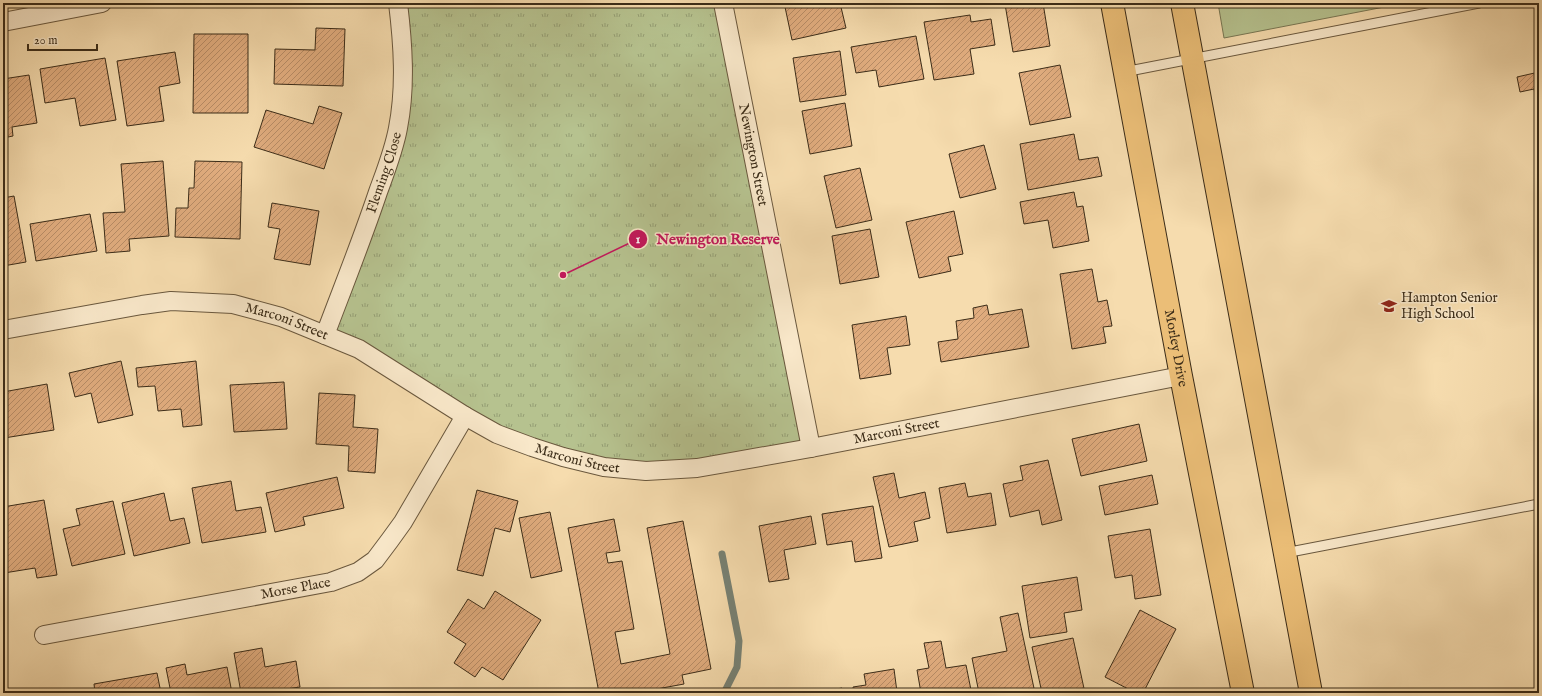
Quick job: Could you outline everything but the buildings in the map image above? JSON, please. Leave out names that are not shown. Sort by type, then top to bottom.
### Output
[{"type":"main road","name":"Morley Drive","points":[[1112,3],[1181,376],[1243,693]]},
{"type":"main road","points":[[1182,3],[1311,693]]},
{"type":"street","points":[[3,22],[102,3]]},
{"type":"street","name":"Fleming Close","points":[[325,335],[371,215],[391,157],[398,127],[402,89],[402,46],[398,3]]},
{"type":"street","name":"Newington Street","points":[[723,3],[812,448]]},
{"type":"street","name":"Marconi Street","points":[[3,330],[171,301],[233,304],[281,317],[359,349],[465,416],[497,434],[563,457],[604,467],[646,471],[697,468],[812,448],[1181,376]]},
{"type":"street","name":"Morse Place","points":[[44,635],[331,582],[358,572],[375,560],[404,522],[465,416]]},
{"type":"lane","points":[[1124,72],[1479,3]]},
{"type":"lane","points":[[1285,554],[1539,504]]},
{"type":"green space","points":[[398,3],[723,3],[811,448],[668,470],[532,447],[325,335],[391,157]]},
{"type":"green space","points":[[1218,3],[1405,3],[1224,38]]},
{"type":"waterway","points":[[722,554],[739,641],[737,667],[724,693]]},
{"type":"place","name":"Newington Reserve","points":[[563,275]]},
{"type":"place","name":"Hampton Senior High School","points":[[1389,306]]}]
